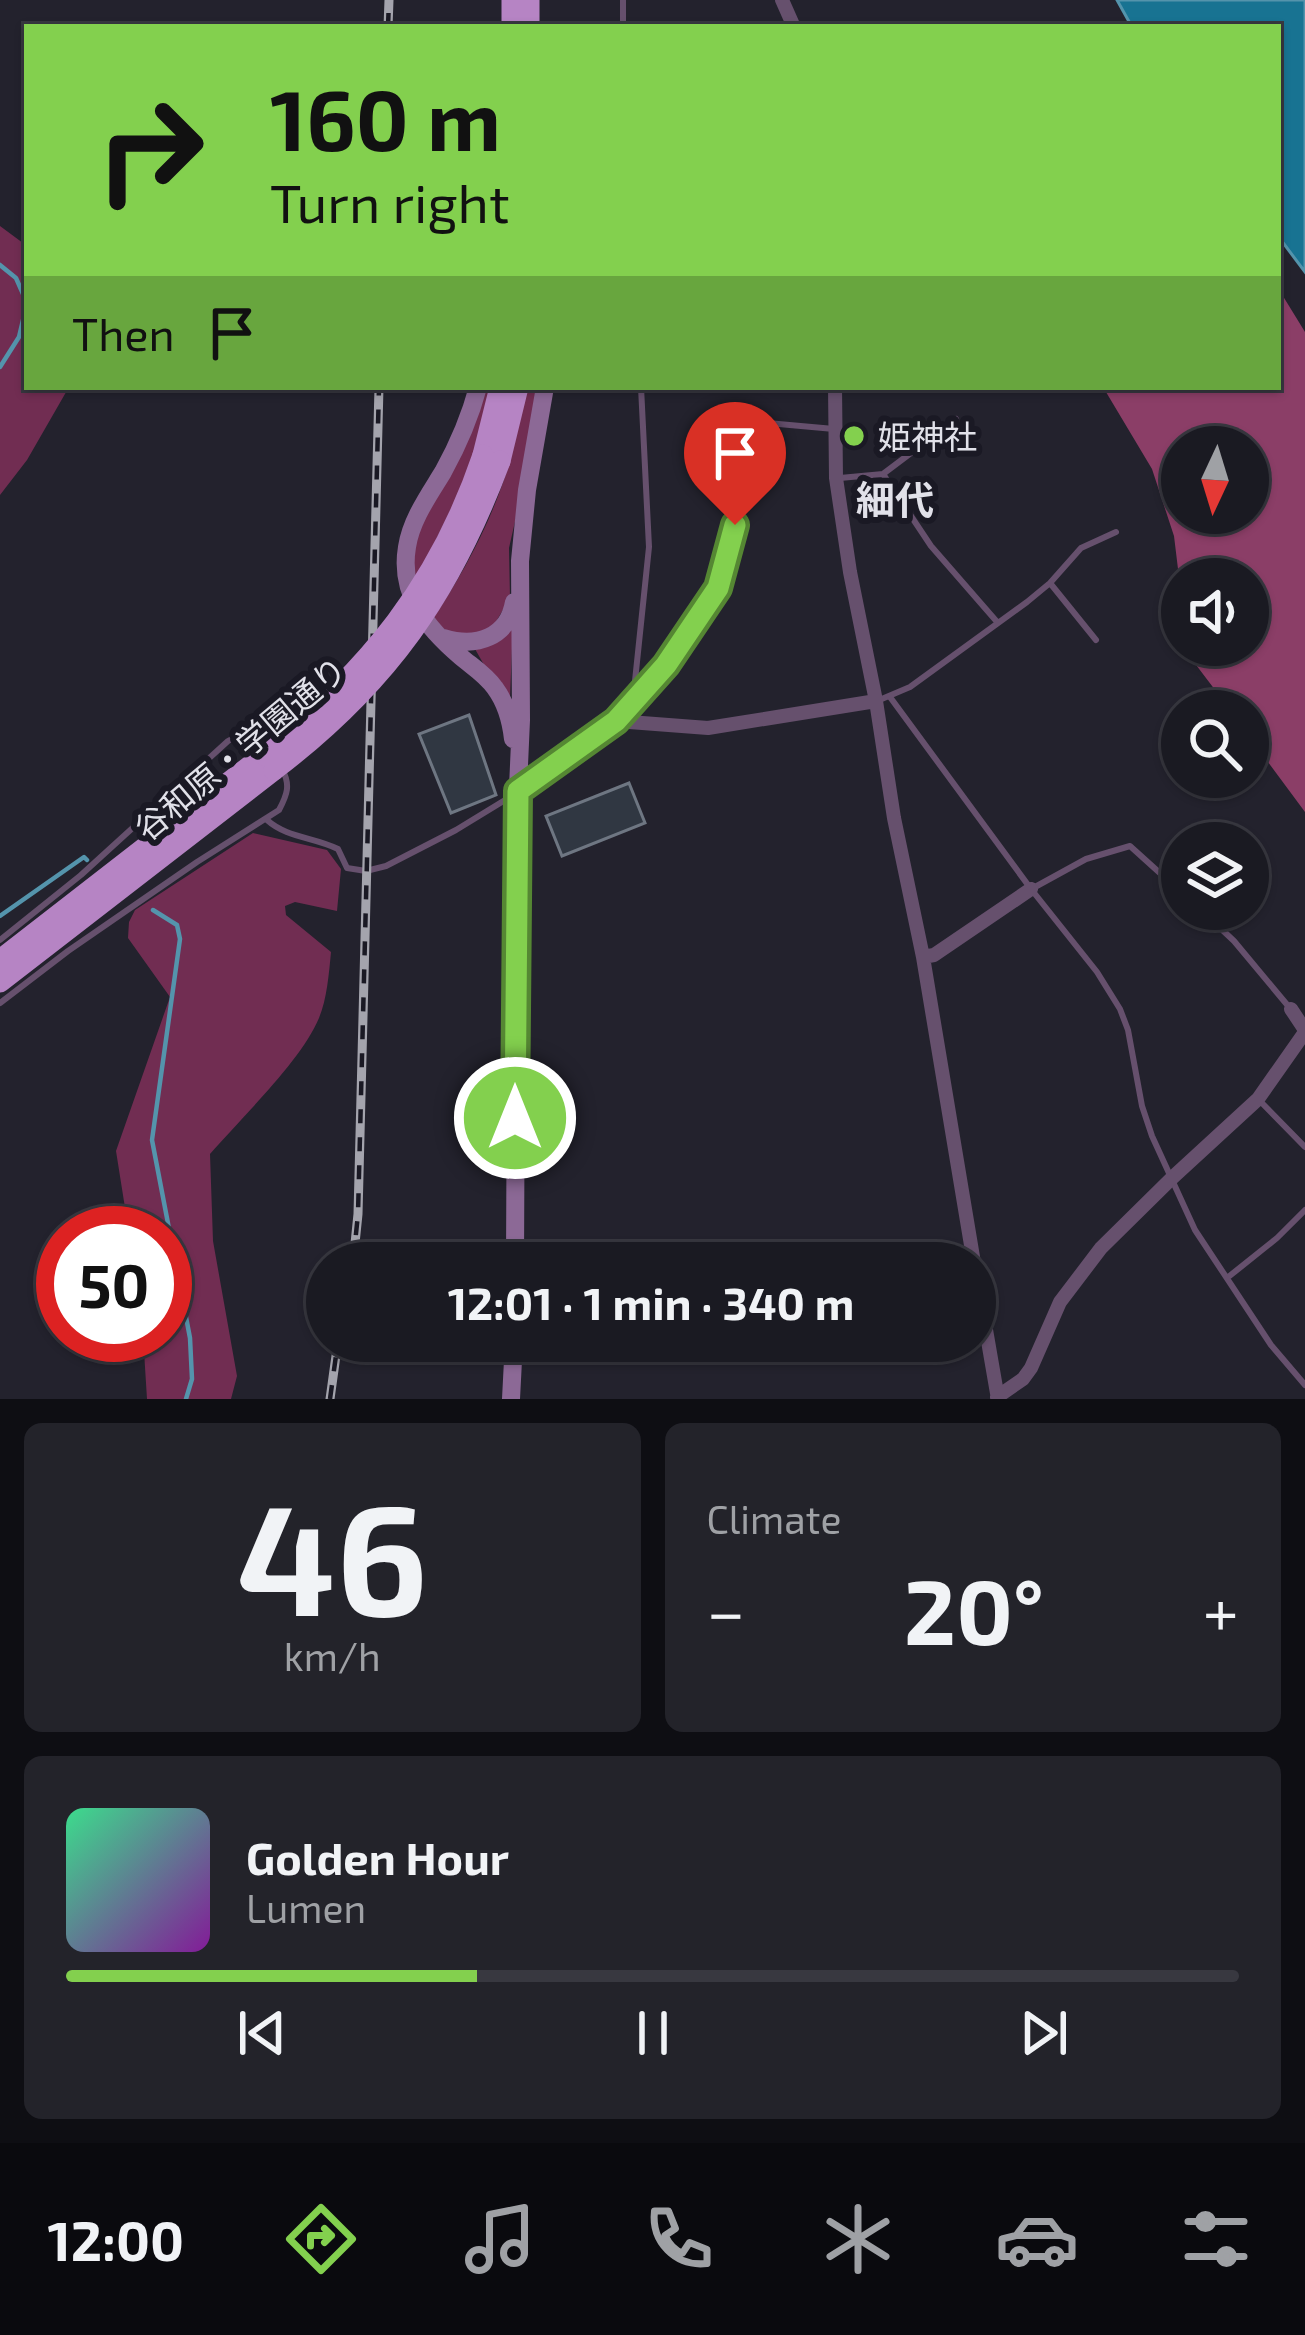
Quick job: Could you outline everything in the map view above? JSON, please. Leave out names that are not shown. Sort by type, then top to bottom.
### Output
[{"type":"highway","name":"谷和原・学園通り","points":[[492,458],[500,390]]},
{"type":"highway","name":"谷和原・学園通り","points":[[0,982],[269,762],[339,689],[424,584],[492,458],[517,390]]},
{"type":"highway","name":"谷和原・学園通り","points":[[0,960],[269,762]]},
{"type":"main road","points":[[477,390],[465,427],[425,502],[407,548],[408,582],[415,606],[437,635],[497,691],[511,724],[518,783]]},
{"type":"main road","points":[[437,635],[472,643],[501,630],[511,616],[544,390]]},
{"type":"main road","points":[[515,1242],[520,561]]},
{"type":"main road","points":[[512,1399],[513,1362]]},
{"type":"street","points":[[835,390],[836,478],[850,572],[883,699],[894,818],[923,957],[971,1242]]},
{"type":"street","points":[[518,783],[616,721],[708,728],[883,699]]},
{"type":"street","points":[[923,957],[934,955],[1031,889]]},
{"type":"street","points":[[992,1362],[998,1398],[1023,1379],[1060,1302],[1101,1248],[1258,1099],[1305,1031],[1291,1010]]},
{"type":"lane","points":[[633,703],[649,547],[641,390]]},
{"type":"lane","points":[[836,478],[883,474],[956,419]]},
{"type":"lane","points":[[616,721],[685,640],[718,588],[731,548],[748,428],[756,422],[835,429]]},
{"type":"lane","points":[[883,474],[932,545],[998,623]]},
{"type":"lane","points":[[1116,532],[1081,548],[1050,583],[998,623],[910,686],[883,699],[1097,972],[1120,1009],[1152,1136],[1196,1230],[1271,1345],[1305,1385]]},
{"type":"lane","points":[[1050,583],[1096,640]]},
{"type":"lane","points":[[0,940],[81,875],[228,741],[249,734],[263,741],[286,776],[287,796],[279,810],[68,951],[0,1003]]},
{"type":"lane","points":[[266,819],[289,834],[338,849],[346,868],[366,871],[386,866],[493,809],[518,783]]},
{"type":"lane","points":[[1031,889],[1086,859],[1130,846],[1161,874]]},
{"type":"lane","points":[[1223,930],[1291,1010]]},
{"type":"lane","points":[[1258,1099],[1305,1148]]},
{"type":"lane","points":[[1227,1278],[1305,1210]]},
{"type":"shaded area","points":[[0,226],[24,244],[24,390],[67,390],[27,460],[0,495]]},
{"type":"shaded area","points":[[1281,293],[1305,332],[1305,812],[1269,763],[1269,690],[1215,690],[1197,666],[1269,666],[1269,558],[1177,558],[1173,534],[1269,534],[1269,426],[1161,426],[1161,496],[1152,469],[1105,390],[1281,390]]},
{"type":"shaded area","points":[[481,390],[493,390],[465,481],[414,584],[414,540]]},
{"type":"shaded area","points":[[525,390],[539,390],[509,548],[510,598],[491,630],[456,638],[432,620],[487,523],[512,451]]},
{"type":"shaded area","points":[[513,623],[510,698],[475,649]]},
{"type":"shaded area","points":[[253,833],[327,850],[341,869],[337,911],[295,902],[285,906],[286,915],[331,952],[319,1018],[299,1052],[210,1154],[213,1241],[237,1376],[231,1399],[147,1399],[145,1362],[192,1362],[192,1206],[125,1206],[116,1151],[170,997],[128,938],[135,910]]},
{"type":"water","points":[[1117,0],[1305,0],[1305,272],[1281,240],[1281,24],[1130,24]]},
{"type":"building","points":[[469,715],[496,795],[451,813],[419,734]]},
{"type":"building","points":[[629,783],[645,823],[562,856],[546,816]]},
{"type":"waterway","points":[[0,265],[16,278],[24,296]]},
{"type":"waterway","points":[[0,367],[19,337],[24,316]]},
{"type":"waterway","points":[[0,916],[84,857],[87,860]]},
{"type":"waterway","points":[[153,910],[177,925],[180,939],[152,1140],[190,1338],[192,1379],[186,1399]]},
{"type":"railway","points":[[388,24],[389,0]]},
{"type":"railway","points":[[355,1242],[379,390]]},
{"type":"railway","points":[[330,1399],[335,1362]]},
{"type":"place","name":"姫神社","points":[[854,436]]},
{"type":"district","name":"細代","points":[[895,498]]},
{"type":"route","points":[[515,1118],[518,791],[616,721],[666,665],[718,588],[735,525]]}]
